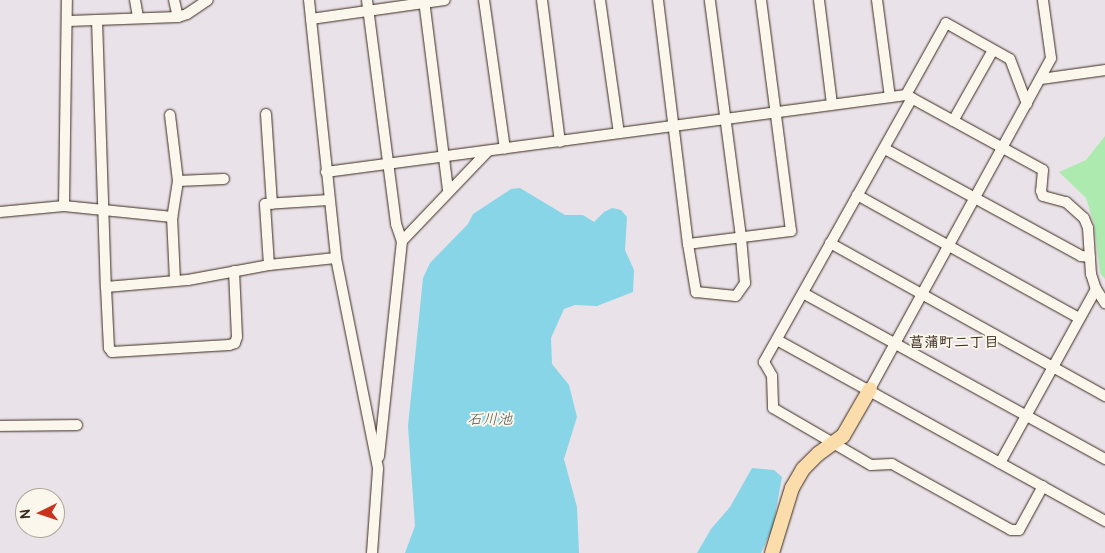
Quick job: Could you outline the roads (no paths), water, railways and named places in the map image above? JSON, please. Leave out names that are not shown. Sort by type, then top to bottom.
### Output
[{"type":"main road","points":[[772,553],[792,488],[803,469],[818,454],[836,443],[842,436],[870,390]]},
{"type":"street","points":[[64,206],[67,0]]},
{"type":"street","points":[[135,0],[138,17]]},
{"type":"street","points":[[174,0],[178,17]]},
{"type":"street","points":[[68,21],[178,17],[187,14],[208,0]]},
{"type":"street","points":[[309,0],[336,258],[378,469]]},
{"type":"street","points":[[367,0],[396,224],[402,241],[378,469],[372,553]]},
{"type":"street","points":[[311,19],[424,1],[445,0]]},
{"type":"street","points":[[484,0],[505,149]]},
{"type":"street","points":[[542,0],[560,142]]},
{"type":"street","points":[[600,0],[619,133]]},
{"type":"street","points":[[658,0],[688,244],[696,292],[736,296],[745,283],[741,237],[710,0]]},
{"type":"street","points":[[688,244],[791,230],[761,0]]},
{"type":"street","points":[[819,0],[832,104]]},
{"type":"street","points":[[877,0],[890,97]]},
{"type":"street","points":[[870,390],[1051,58],[1043,0]]},
{"type":"street","points":[[424,1],[448,191]]},
{"type":"street","points":[[97,20],[109,348],[112,352],[229,345],[235,342],[238,337],[234,271]]},
{"type":"street","points":[[1027,104],[1010,59],[946,23],[885,149],[857,195],[764,362],[772,376],[773,408],[871,465],[892,464],[1010,530],[1019,530],[1043,486]]},
{"type":"street","points":[[953,121],[993,50]]},
{"type":"street","points":[[1041,79],[1105,70]]},
{"type":"street","points":[[326,172],[445,158],[832,104],[890,97],[909,97],[1043,170],[1041,191],[1043,196],[1066,202],[1084,218],[1088,228],[1090,258],[1096,290],[1105,303]]},
{"type":"street","points":[[266,114],[272,204]]},
{"type":"street","points":[[170,115],[178,181],[172,217],[176,281]]},
{"type":"street","points":[[885,149],[1081,256],[1090,258]]},
{"type":"street","points":[[402,241],[488,151]]},
{"type":"street","points":[[178,181],[224,179]]},
{"type":"street","points":[[857,195],[950,244],[1079,318]]},
{"type":"street","points":[[269,265],[265,204],[329,200]]},
{"type":"street","points":[[0,212],[64,206],[172,217]]},
{"type":"street","points":[[830,243],[1105,396]]},
{"type":"street","points":[[106,287],[176,281],[269,265],[336,258]]},
{"type":"street","points":[[1000,463],[1096,290]]},
{"type":"street","points":[[803,293],[1105,459]]},
{"type":"street","points":[[777,340],[1105,521]]},
{"type":"street","points":[[0,426],[77,425]]},
{"type":"water","name":"石川池","points":[[520,188],[565,215],[583,215],[594,222],[604,212],[612,208],[621,210],[627,217],[625,250],[634,270],[633,292],[597,306],[575,305],[564,309],[551,338],[552,364],[569,385],[577,417],[564,459],[577,507],[579,553],[405,553],[415,526],[408,426],[423,278],[430,263],[468,224],[473,214],[511,189]]},
{"type":"water","points":[[752,468],[774,470],[782,477],[773,527],[761,553],[697,553],[711,529],[730,507]]},
{"type":"district","name":"菖蒲町二丁目","points":[[954,343]]}]
